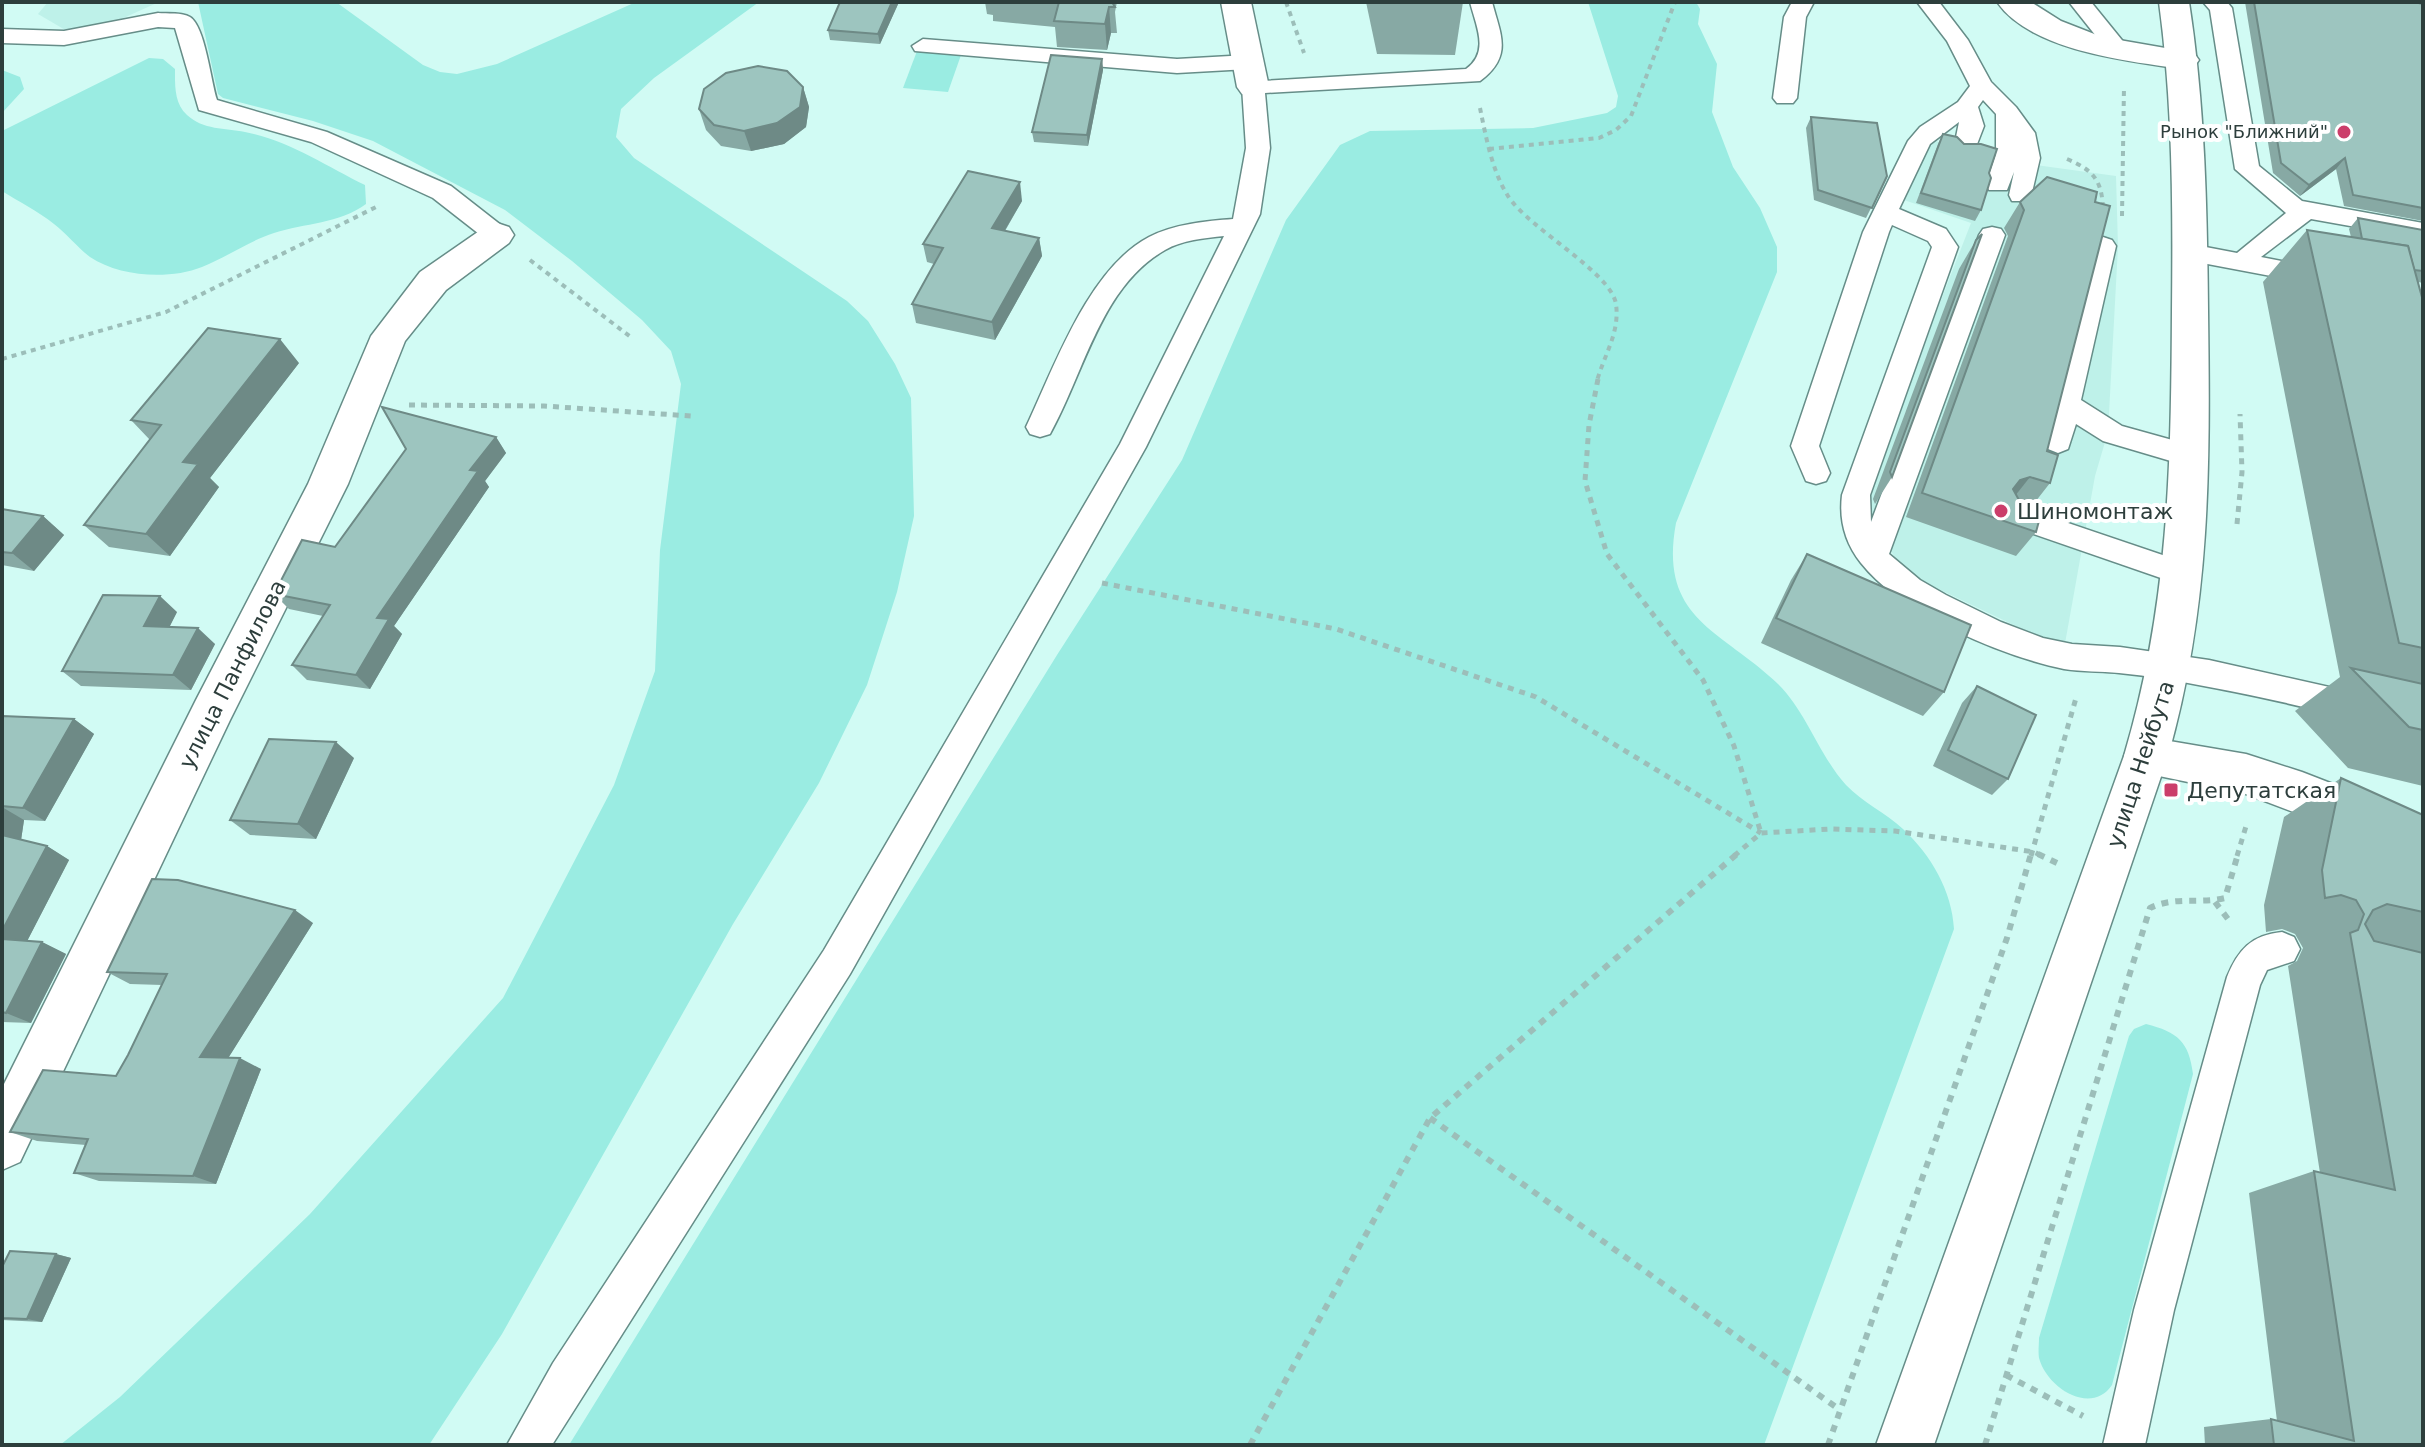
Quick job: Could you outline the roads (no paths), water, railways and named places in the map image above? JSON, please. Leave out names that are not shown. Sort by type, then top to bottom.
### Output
[{"type":"main road","points":[[1236,2],[1250,75]]},
{"type":"main road","points":[[2012,2],[2046,27],[2070,37],[2119,50],[2183,60]]},
{"type":"main road","name":"улица Нейбута","points":[[1905,1445],[2146,756],[2161,712],[2170,668],[2184,574],[2191,456],[2189,147],[2183,60],[2174,2]]},
{"type":"main road","name":"улица Панфилова","points":[[2,1144],[211,713],[328,484],[389,336],[433,281],[497,235]]},
{"type":"main road","points":[[2146,756],[2259,778],[2423,840]]},
{"type":"lane","points":[[923,46],[1177,66],[1314,85],[1472,76],[1488,65],[1493,53],[1481,2]]},
{"type":"lane","points":[[1785,98],[1795,17],[1803,2]]},
{"type":"lane","points":[[1928,2],[1957,40],[1982,86],[2008,113],[2029,142],[2030,161],[2021,195]]},
{"type":"lane","points":[[2080,2],[2119,50]]},
{"type":"lane","points":[[2214,2],[2221,8],[2247,169],[2283,201],[2304,212],[2423,231]]},
{"type":"lane","points":[[2396,2],[2423,4]]},
{"type":"lane","points":[[94,35],[124,12]]},
{"type":"lane","points":[[2,36],[64,38],[94,35],[158,20],[183,22],[189,31],[207,105],[319,137],[442,192],[497,235]]},
{"type":"lane","points":[[528,1445],[568,1378],[837,962],[1132,447],[1248,214],[1258,148],[1250,75]]},
{"type":"lane","points":[[1816,473],[1805,446],[1885,213],[1920,141],[1928,132],[1966,107],[1982,86]]},
{"type":"lane","points":[[1966,107],[1972,126],[1966,147]]},
{"type":"lane","points":[[1998,184],[2008,154],[2008,113]]},
{"type":"lane","points":[[2248,263],[2249,253],[2304,212]]},
{"type":"lane","points":[[1885,213],[1937,235],[1945,247],[1856,495],[1853,516],[1873,557],[1892,575],[1929,600],[2033,647],[2067,656],[2220,675],[2423,722]]},
{"type":"lane","points":[[1040,427],[1109,287],[1134,257],[1158,243],[1195,233],[1242,226]]},
{"type":"lane","points":[[1873,557],[2002,233],[1960,385]]},
{"type":"lane","points":[[2058,442],[2103,246]]},
{"type":"lane","points":[[2190,253],[2348,281]]},
{"type":"lane","points":[[2066,404],[2113,434],[2191,456]]},
{"type":"lane","points":[[2012,515],[2184,574]]},
{"type":"lane","points":[[2125,1442],[2154,1310],[2242,985],[2255,956],[2265,949],[2282,949]]},
{"type":"place","name":"Рынок \"Ближний\"","points":[[2344,132]]},
{"type":"place","name":"Шиномонтаж","points":[[2001,511]]},
{"type":"place","name":"Депутатская","points":[[2171,790]]}]
